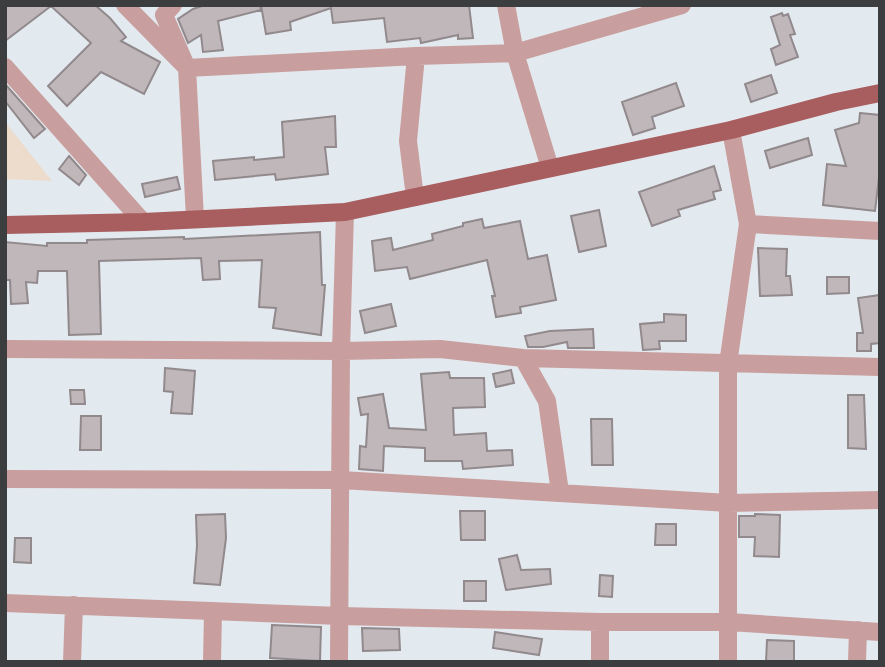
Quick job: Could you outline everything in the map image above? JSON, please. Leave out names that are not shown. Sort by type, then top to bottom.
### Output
[{"type":"main road","points":[[5,225],[143,222],[345,212],[732,130],[880,93]]},
{"type":"street","points":[[124,5],[187,68],[515,53],[682,5]]},
{"type":"street","points":[[173,5],[164,15],[187,68],[195,218]]},
{"type":"street","points":[[506,5],[515,53],[550,168]]},
{"type":"street","points":[[415,56],[408,141],[415,197]]},
{"type":"street","points":[[5,67],[143,222]]},
{"type":"street","points":[[728,662],[728,364],[748,224],[732,130]]},
{"type":"street","points":[[339,662],[341,351],[345,212]]},
{"type":"street","points":[[748,224],[880,231]]},
{"type":"street","points":[[5,349],[440,349],[523,358],[880,367]]},
{"type":"street","points":[[523,358],[547,401],[559,492]]},
{"type":"street","points":[[5,479],[341,480],[729,503],[880,500]]},
{"type":"street","points":[[5,603],[600,622],[729,622],[880,632]]},
{"type":"street","points":[[72,662],[74,605]]},
{"type":"street","points":[[212,662],[213,611]]},
{"type":"street","points":[[600,622],[600,662]]},
{"type":"street","points":[[857,662],[858,630]]},
{"type":"shaded area","points":[[5,122],[52,181],[5,179]]},
{"type":"building","points":[[5,5],[95,5],[126,37],[121,41],[160,62],[144,94],[101,72],[67,106],[48,86],[91,43],[51,6],[5,41]]},
{"type":"building","points":[[205,5],[260,5],[261,10],[218,21],[223,50],[203,52],[201,35],[188,43],[178,19]]},
{"type":"building","points":[[261,5],[469,5],[473,38],[458,39],[458,35],[421,43],[420,38],[387,42],[384,18],[333,23],[331,8],[290,22],[291,30],[266,34]]},
{"type":"building","points":[[782,13],[783,16],[788,14],[795,34],[790,35],[798,57],[776,65],[771,49],[780,45],[771,17]]},
{"type":"building","points":[[771,75],[777,93],[751,102],[745,84]]},
{"type":"building","points":[[676,83],[684,106],[652,117],[655,128],[633,135],[622,102]]},
{"type":"building","points":[[5,84],[45,129],[34,138],[5,101]]},
{"type":"building","points":[[860,113],[880,115],[880,169],[875,211],[823,205],[827,164],[846,166],[835,130],[859,123]]},
{"type":"building","points":[[335,116],[336,147],[325,147],[328,174],[276,180],[275,174],[215,180],[213,161],[284,157],[282,122]]},
{"type":"building","points":[[808,138],[812,155],[770,168],[765,151]]},
{"type":"building","points":[[69,156],[86,175],[79,185],[59,169]]},
{"type":"building","points":[[714,166],[721,190],[713,192],[715,199],[678,210],[680,216],[652,226],[639,192]]},
{"type":"building","points":[[177,177],[180,189],[145,197],[142,184]]},
{"type":"building","points":[[599,210],[606,246],[579,252],[571,216]]},
{"type":"building","points":[[482,219],[484,228],[520,221],[528,259],[547,255],[556,300],[520,307],[521,313],[496,317],[492,296],[495,296],[487,260],[410,279],[407,267],[375,271],[372,241],[391,238],[393,250],[433,240],[432,234]]},
{"type":"building","points":[[320,232],[322,285],[325,285],[321,335],[273,328],[276,308],[259,307],[262,260],[219,261],[220,279],[203,280],[201,258],[99,261],[101,334],[69,335],[67,271],[38,271],[37,283],[26,282],[28,303],[11,304],[10,280],[5,280],[5,242],[47,246],[47,243],[87,243],[87,240],[184,239]]},
{"type":"building","points":[[758,248],[787,249],[786,276],[790,276],[792,295],[760,296]]},
{"type":"building","points":[[827,277],[849,277],[849,293],[827,294]]},
{"type":"building","points":[[880,295],[880,343],[871,344],[871,351],[857,351],[857,333],[863,333],[858,298]]},
{"type":"building","points":[[391,304],[396,326],[365,333],[360,311]]},
{"type":"building","points":[[664,314],[686,315],[686,341],[659,341],[660,349],[643,350],[640,324],[664,322]]},
{"type":"building","points":[[593,329],[594,348],[568,348],[567,342],[528,347],[525,336],[550,331]]},
{"type":"building","points":[[165,368],[195,371],[192,414],[171,413],[173,392],[164,391]]},
{"type":"building","points":[[511,370],[514,383],[496,387],[493,374]]},
{"type":"building","points":[[449,372],[450,378],[484,378],[485,407],[453,408],[454,435],[486,433],[487,451],[512,450],[513,465],[463,469],[462,461],[425,461],[425,448],[384,446],[383,471],[359,469],[360,446],[366,447],[368,414],[361,415],[358,398],[383,394],[389,428],[426,430],[421,374]]},
{"type":"building","points":[[70,390],[84,390],[85,404],[71,404]]},
{"type":"building","points":[[848,395],[864,395],[866,449],[848,448]]},
{"type":"building","points":[[81,416],[101,416],[101,450],[80,450]]},
{"type":"building","points":[[591,419],[612,419],[613,465],[592,465]]},
{"type":"building","points":[[460,511],[485,511],[485,540],[461,540]]},
{"type":"building","points":[[225,514],[226,538],[220,585],[194,583],[196,515]]},
{"type":"building","points":[[780,515],[779,557],[754,556],[755,537],[739,537],[739,516]]},
{"type":"building","points":[[656,524],[676,524],[676,545],[655,545]]},
{"type":"building","points":[[15,538],[31,538],[31,563],[14,562]]},
{"type":"building","points":[[517,555],[521,570],[550,569],[551,584],[506,590],[499,559]]},
{"type":"building","points":[[600,575],[613,576],[612,597],[599,596]]},
{"type":"building","points":[[464,581],[486,581],[486,601],[464,601]]},
{"type":"building","points":[[272,625],[321,627],[320,661],[270,658]]},
{"type":"building","points":[[362,628],[399,629],[400,650],[363,651]]},
{"type":"building","points":[[495,632],[542,639],[539,655],[493,648]]},
{"type":"building","points":[[767,640],[794,641],[794,662],[766,662]]}]
